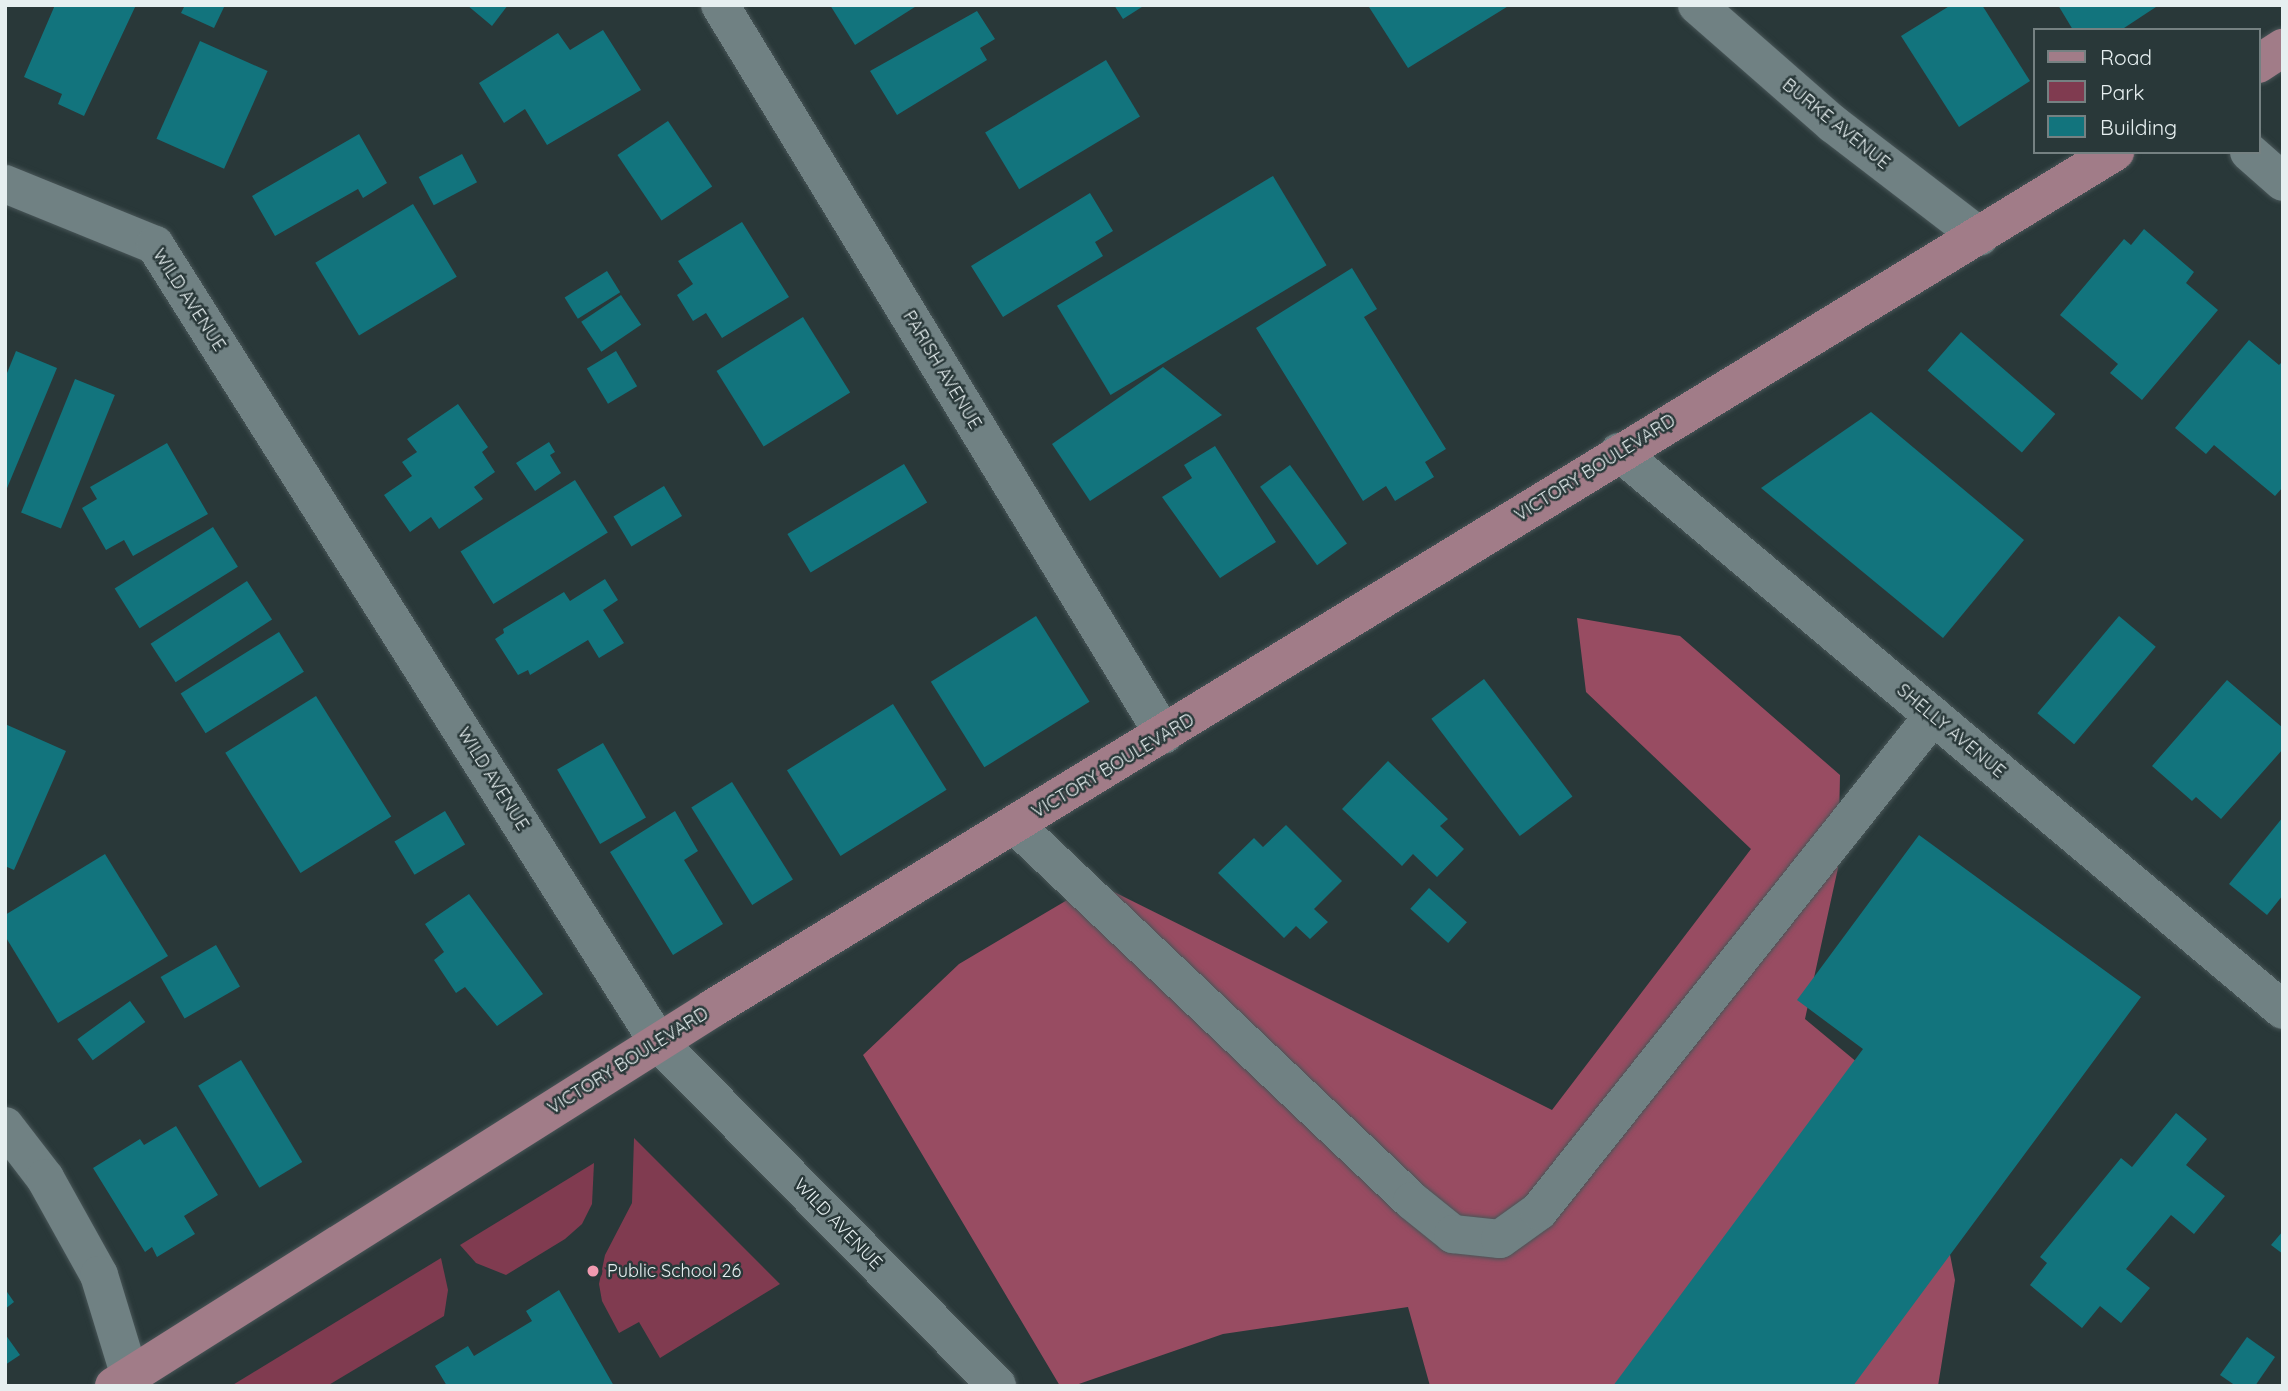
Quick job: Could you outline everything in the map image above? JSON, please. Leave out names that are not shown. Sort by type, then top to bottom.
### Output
[{"type":"main road","points":[[2260,63],[2283,48]]},
{"type":"main road","name":"VICTORY BOULEVARD","points":[[125,1383],[658,1041],[1164,735],[1619,452],[1980,237],[2112,154]]},
{"type":"street","name":"PARISH AVENUE","points":[[720,5],[1164,735]]},
{"type":"street","name":"BURKE AVENUE","points":[[1697,5],[1833,124],[1980,237]]},
{"type":"street","points":[[2251,154],[2283,182]]},
{"type":"street","name":"WILD AVENUE","points":[[5,184],[156,245],[658,1041],[997,1386]]},
{"type":"street","name":"SHELLY AVENUE","points":[[1619,452],[2283,1010]]},
{"type":"street","points":[[1015,825],[1412,1201],[1453,1234],[1500,1239],[1539,1211],[1933,716]]},
{"type":"street","points":[[5,1126],[45,1178],[99,1275],[125,1383]]},
{"type":"green space","points":[[634,1138],[780,1284],[660,1358],[639,1322],[619,1333],[602,1301],[599,1284],[605,1255],[632,1203]]},
{"type":"green space","points":[[594,1163],[592,1204],[582,1224],[565,1239],[506,1275],[476,1263],[460,1245]]},
{"type":"green space","points":[[441,1258],[448,1290],[444,1316],[327,1386],[231,1386]]},
{"type":"shaded area","points":[[1577,618],[1680,636],[1840,775],[1838,868],[1805,1019],[1923,1117],[1955,1280],[1938,1386],[1430,1386],[1408,1307],[1223,1334],[1073,1386],[1060,1386],[863,1055],[959,964],[1096,883],[1552,1110],[1751,849],[1586,692]]},
{"type":"building","points":[[55,5],[136,5],[84,116],[58,104],[62,94],[24,77]]},
{"type":"building","points":[[185,5],[225,5],[214,28],[181,13]]},
{"type":"building","points":[[467,5],[508,5],[492,26]]},
{"type":"building","points":[[830,5],[918,5],[855,45]]},
{"type":"building","points":[[1114,5],[1145,5],[1123,19]]},
{"type":"building","points":[[1372,5],[1510,5],[1408,68],[1369,7]]},
{"type":"building","points":[[1951,5],[1982,5],[2030,81],[1959,127],[1901,36]]},
{"type":"building","points":[[2058,5],[2159,5],[2124,28],[2072,28]]},
{"type":"building","points":[[977,11],[995,39],[980,48],[987,60],[897,115],[870,71]]},
{"type":"building","points":[[603,30],[641,90],[547,145],[525,109],[504,123],[479,83],[558,33],[570,50]]},
{"type":"building","points":[[200,41],[268,71],[224,169],[156,139]]},
{"type":"building","points":[[1106,60],[1140,117],[1019,189],[985,133]]},
{"type":"building","points":[[668,121],[712,186],[662,221],[617,155]]},
{"type":"building","points":[[359,134],[387,183],[363,198],[358,189],[275,236],[252,196]]},
{"type":"building","points":[[462,154],[477,182],[434,205],[419,177]]},
{"type":"building","points":[[1273,176],[1327,265],[1111,395],[1057,306]]},
{"type":"building","points":[[1090,193],[1113,231],[1095,242],[1103,256],[1003,317],[971,266]]},
{"type":"building","points":[[413,204],[457,277],[359,336],[315,263]]},
{"type":"building","points":[[742,222],[789,297],[722,338],[706,313],[693,321],[677,295],[693,284],[678,261]]},
{"type":"building","points":[[2144,229],[2194,272],[2186,283],[2218,310],[2142,400],[2110,373],[2118,364],[2060,315],[2124,239],[2131,245]]},
{"type":"building","points":[[1352,268],[1377,309],[1364,317],[1446,449],[1425,462],[1434,477],[1395,501],[1386,486],[1363,501],[1256,328]]},
{"type":"building","points":[[607,271],[620,292],[578,319],[565,297]]},
{"type":"building","points":[[621,295],[641,325],[601,352],[581,322]]},
{"type":"building","points":[[803,317],[850,392],[764,447],[716,371]]},
{"type":"building","points":[[1961,332],[2055,414],[2022,452],[1928,370]]},
{"type":"building","points":[[2249,340],[2279,365],[2283,361],[2283,487],[2275,496],[2214,445],[2206,454],[2175,428]]},
{"type":"building","points":[[16,351],[57,368],[5,493],[5,378]]},
{"type":"building","points":[[616,351],[637,386],[608,404],[587,369]]},
{"type":"building","points":[[1163,367],[1222,415],[1090,501],[1052,444]]},
{"type":"building","points":[[75,379],[115,395],[61,529],[21,513]]},
{"type":"building","points":[[458,404],[488,447],[482,452],[495,472],[474,487],[483,499],[439,529],[431,517],[410,532],[384,495],[412,476],[402,462],[417,452],[407,439]]},
{"type":"building","points":[[1871,412],[2024,540],[1943,638],[1761,488]]},
{"type":"building","points":[[549,442],[555,452],[550,455],[561,473],[535,491],[516,463]]},
{"type":"building","points":[[167,443],[208,514],[133,556],[124,540],[106,550],[82,508],[97,499],[90,487]]},
{"type":"building","points":[[1215,446],[1276,542],[1220,578],[1162,497],[1192,478],[1184,465]]},
{"type":"building","points":[[904,464],[927,503],[811,573],[787,534]]},
{"type":"building","points":[[1290,465],[1347,543],[1317,565],[1260,487]]},
{"type":"building","points":[[575,480],[608,533],[493,604],[461,552]]},
{"type":"building","points":[[664,486],[682,516],[631,546],[613,516]]},
{"type":"building","points":[[213,527],[238,567],[140,628],[115,588]]},
{"type":"building","points":[[605,579],[618,600],[603,610],[624,643],[599,658],[588,640],[530,675],[528,670],[518,675],[495,639],[504,633],[503,629],[564,592],[570,601]]},
{"type":"building","points":[[247,581],[272,620],[176,682],[151,644]]},
{"type":"building","points":[[1036,616],[1090,702],[984,767],[931,682]]},
{"type":"building","points":[[2119,616],[2156,647],[2074,744],[2037,713]]},
{"type":"building","points":[[279,632],[304,672],[206,733],[181,693]]},
{"type":"building","points":[[1484,679],[1572,796],[1520,836],[1431,719]]},
{"type":"building","points":[[2227,680],[2283,728],[2283,749],[2221,819],[2196,797],[2192,801],[2152,766]]},
{"type":"building","points":[[316,696],[391,816],[301,873],[225,753]]},
{"type":"building","points":[[893,704],[947,790],[841,856],[787,770]]},
{"type":"building","points":[[5,724],[66,751],[14,870],[5,866]]},
{"type":"building","points":[[603,743],[646,817],[600,844],[557,770]]},
{"type":"building","points":[[1388,761],[1448,819],[1440,826],[1464,849],[1437,877],[1413,854],[1402,866],[1342,809]]},
{"type":"building","points":[[732,782],[793,880],[752,905],[691,807]]},
{"type":"building","points":[[445,811],[465,844],[415,875],[394,841]]},
{"type":"building","points":[[675,811],[698,851],[684,860],[723,924],[673,955],[610,852]]},
{"type":"building","points":[[2283,817],[2283,895],[2267,915],[2229,884]]},
{"type":"building","points":[[1286,825],[1342,881],[1314,909],[1328,922],[1310,939],[1296,926],[1284,938],[1218,873],[1254,838],[1263,847]]},
{"type":"building","points":[[1919,835],[2141,997],[1853,1386],[1613,1386],[1863,1049],[1797,1000]]},
{"type":"building","points":[[105,854],[168,956],[58,1023],[5,936],[5,915]]},
{"type":"building","points":[[1429,888],[1467,922],[1448,943],[1410,909]]},
{"type":"building","points":[[469,894],[543,994],[497,1026],[465,987],[456,993],[434,960],[444,952],[425,924]]},
{"type":"building","points":[[216,945],[240,987],[185,1019],[161,977]]},
{"type":"building","points":[[130,1001],[145,1022],[93,1060],[77,1039]]},
{"type":"building","points":[[241,1060],[302,1162],[259,1188],[198,1086]]},
{"type":"building","points":[[2176,1113],[2207,1139],[2186,1165],[2225,1196],[2194,1234],[2171,1215],[2126,1269],[2150,1288],[2121,1323],[2100,1306],[2082,1328],[2030,1285],[2047,1263],[2040,1257],[2121,1158],[2132,1167]]},
{"type":"building","points":[[176,1126],[218,1195],[184,1216],[195,1234],[157,1257],[152,1247],[145,1252],[93,1168],[140,1139],[144,1145]]},
{"type":"building","points":[[2283,1231],[2283,1254],[2271,1245]]},
{"type":"building","points":[[5,1289],[14,1302],[5,1309]]},
{"type":"building","points":[[559,1290],[614,1386],[447,1386],[435,1366],[468,1346],[474,1356],[532,1321],[526,1311]]},
{"type":"building","points":[[5,1334],[20,1355],[5,1365]]},
{"type":"building","points":[[2247,1337],[2275,1357],[2255,1386],[2236,1386],[2220,1375]]},
{"type":"place","name":"Public School 26","points":[[593,1271]]}]
